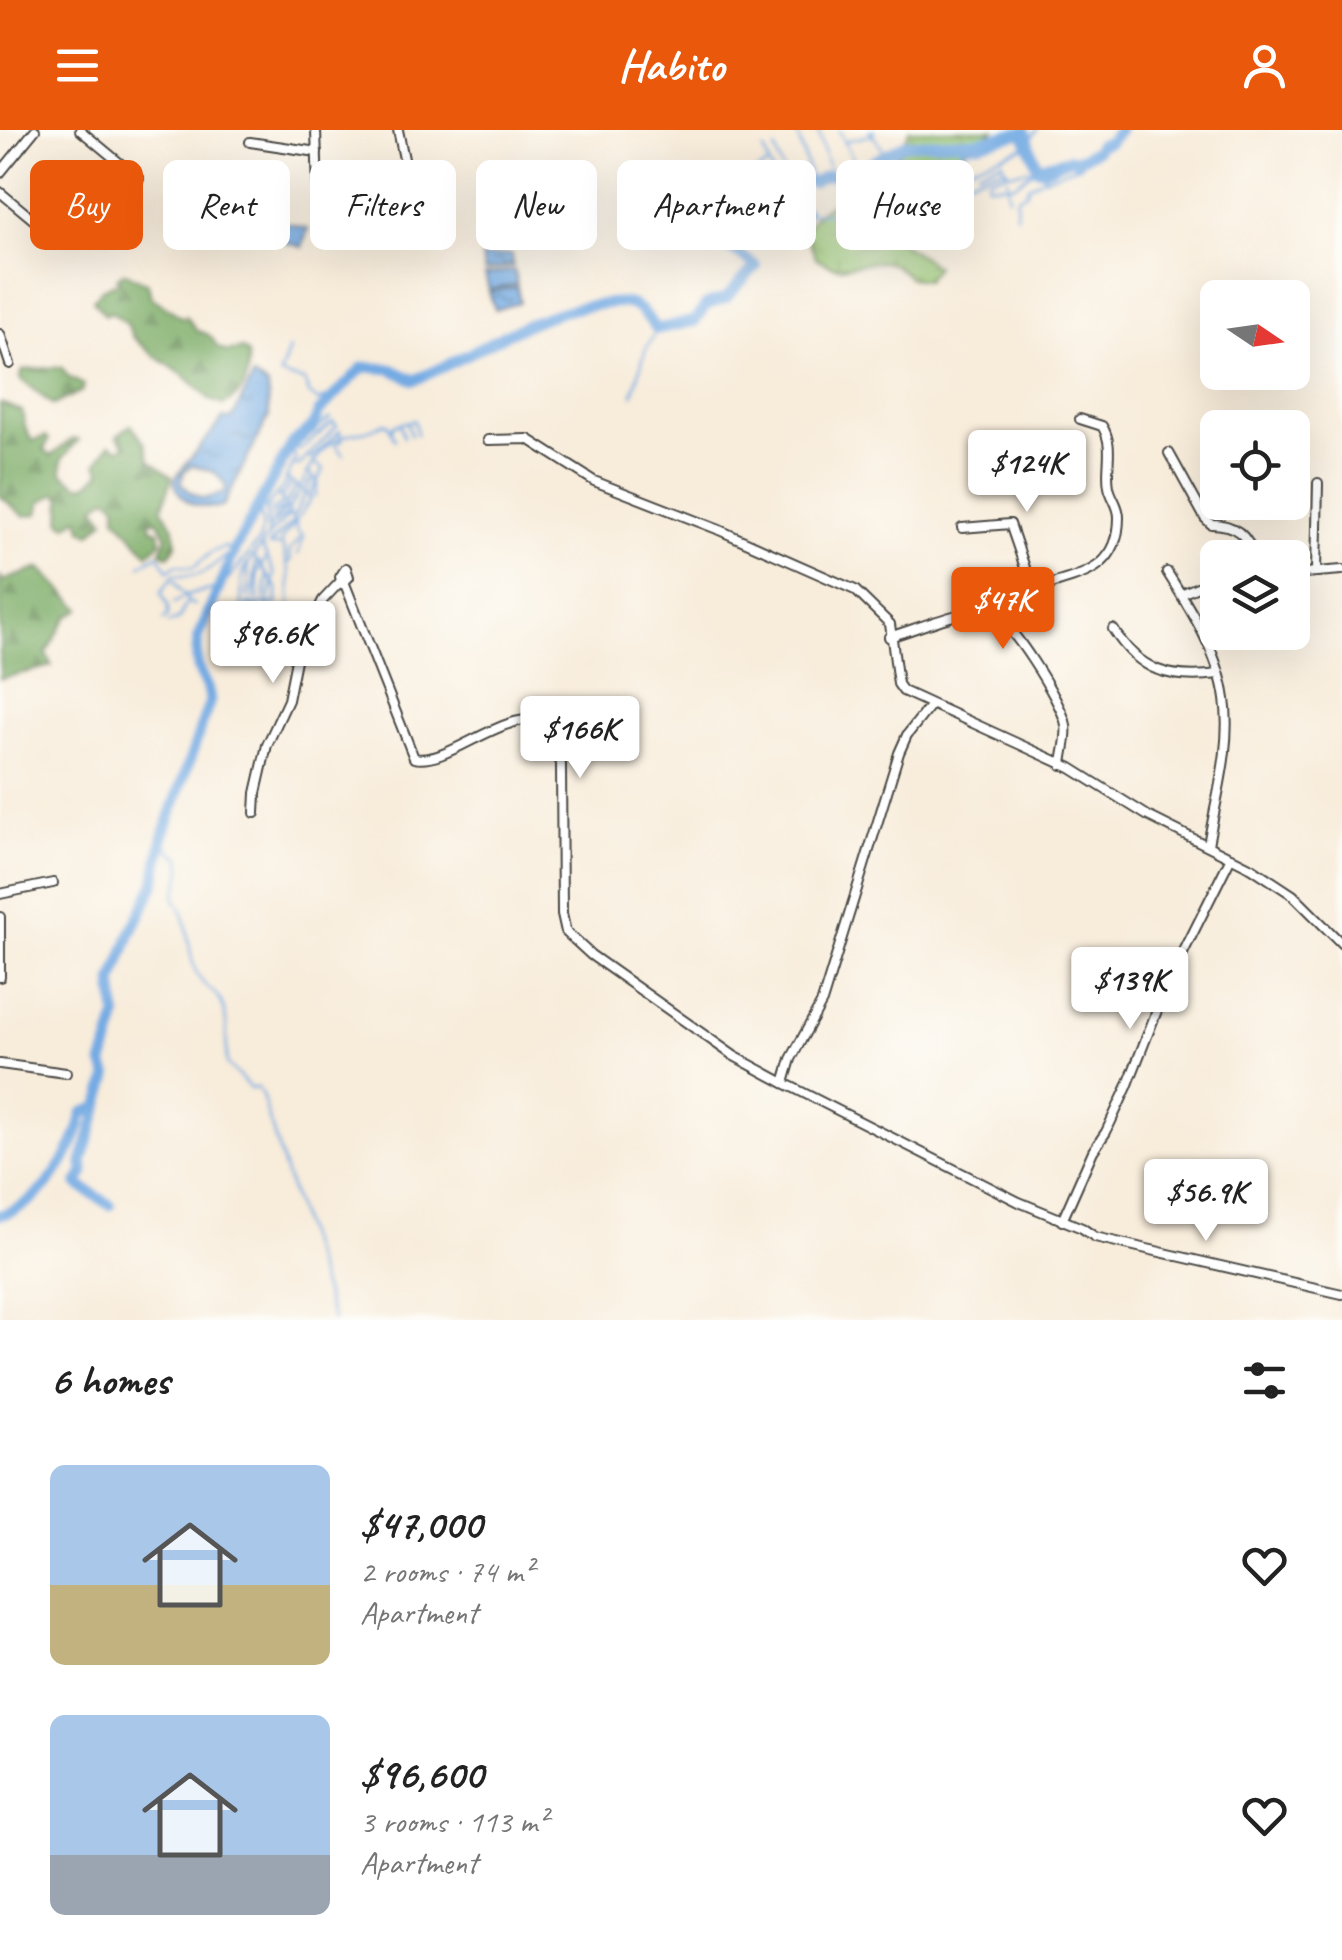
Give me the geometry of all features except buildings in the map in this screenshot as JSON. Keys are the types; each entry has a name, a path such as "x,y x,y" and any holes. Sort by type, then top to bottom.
{"street":[{"path":"0,173 35,130"},
{"path":"80,130 116,160"},
{"path":"316,130 318,160"},
{"path":"398,130 404,160"},
{"path":"250,142 318,152"},
{"path":"0,192 30,217"},
{"path":"0,334 10,364"},
{"path":"1002,618 1018,600 1034,591 1088,572 1104,558 1117,529 1118,506 1108,487 1107,435 1102,426 1080,420"},
{"path":"488,440 528,439 594,481 855,590 890,624 898,684 903,691 1062,765 1148,816 1231,857 1294,895 1342,944"},
{"path":"1169,453 1205,518 1211,524 1226,525 1245,540"},
{"path":"1316,571 1318,484"},
{"path":"962,528 1010,524 1034,591"},
{"path":"1310,572 1342,570"},
{"path":"1168,572 1219,674 1225,700 1225,736 1208,845"},
{"path":"256,813 256,793 267,745 288,700 298,650 323,600 342,583 414,758 434,758 478,736 526,721 542,721 555,728 560,746 562,914 566,932 591,955 734,1056 1019,1202 1110,1241 1342,1294"},
{"path":"1181,594 1200,586"},
{"path":"890,637 974,612 994,612 1056,696 1066,725 1062,765"},
{"path":"1114,629 1130,654 1158,671 1189,676 1219,674"},
{"path":"784,1083 790,1058 822,1002 899,753 907,735 930,706"},
{"path":"1062,1221 1092,1151 1106,1132 1167,985 1231,857"},
{"path":"0,894 53,883"},
{"path":"0,917 0,977"},
{"path":"0,1064 66,1073"}],"green space":[{"path":"909,130 994,130 951,160 894,160"},
{"path":"836,202 836,250 912,250 936,266 926,280 910,278 885,262 840,267 816,258 813,250 816,250 816,214"},
{"path":"124,272 148,284 151,297 183,318 186,316 216,346 227,352 243,349 248,355 248,371 237,396 223,405 210,400 133,337 127,324 111,312 105,315 93,300 103,288 120,282 117,278"},
{"path":"61,367 68,377 84,385 82,391 53,405 20,379 23,370"},
{"path":"0,403 22,411 32,441 46,436 49,440 44,450 51,456 72,439 79,440 62,459 62,473 78,485 87,485 101,473 97,463 110,444 120,449 125,445 117,435 131,425 145,443 150,460 172,477 162,509 173,525 177,543 169,556 161,552 167,536 158,521 151,521 151,528 159,531 161,542 148,554 116,517 116,504 108,497 95,506 105,520 90,534 82,529 79,518 67,526 61,522 62,498 57,493 41,502 38,514 24,516 0,496"},
{"path":"40,568 81,609 67,617 46,653 52,666 0,679 0,575 2,581"}],"water":[{"path":"290,224 308,229 302,247 290,244"},
{"path":"512,254 513,266 485,271 482,257"},
{"path":"514,270 517,284 489,290 485,275"},
{"path":"517,287 520,302 495,310 489,292"},
{"path":"253,377 268,386 269,416 224,504 192,504 178,490 176,477 223,418 232,419","holes":["192,465 216,473 226,486 224,493 204,499 181,483 184,472"]}],"waterway":[{"path":"818,130 831,177"},
{"path":"839,130 854,160"},
{"path":"869,130 888,156"},
{"path":"844,141 872,135 874,130"},
{"path":"962,148 980,148 1021,137 1025,147 1037,130"},
{"path":"110,1205 77,1184 84,1172 82,1162 108,1077 103,1064 117,1017 113,982 155,883 163,837 210,701 198,666 198,638 235,549 293,442 311,429 319,412 363,367 391,369 414,380 525,325 571,309 628,304 640,310 657,329 695,321 706,305 726,298 756,266 731,249 732,240 740,231 792,221 805,212 775,193 775,187 789,177 812,183 825,176 848,175 905,144 979,141 1025,132 1038,169 1077,160 1109,142 1119,130"},
{"path":"798,136 805,160"},
{"path":"966,141 960,152 967,154"},
{"path":"974,166 1025,147 1028,153 1031,151"},
{"path":"775,149 779,160"},
{"path":"764,150 768,160"},
{"path":"1035,163 1070,154 1071,159"},
{"path":"1040,168 1044,178 1081,165 1080,159"},
{"path":"1044,174 1077,160"},
{"path":"978,171 1003,161 1005,168"},
{"path":"816,212 851,214 879,199 917,196 1000,169 1007,169 1007,173 1036,169"},
{"path":"1006,173 989,178 988,185 1015,184 1035,170"},
{"path":"1007,178 1009,198"},
{"path":"1016,215 1017,197 1044,178"},
{"path":"633,395 645,351 657,329"},
{"path":"289,349 280,375 304,381 310,395 318,401 334,395"},
{"path":"297,446 330,418"},
{"path":"391,432 394,425 414,420 417,434"},
{"path":"266,508 282,488 296,459 293,454 297,447 300,450 333,422 337,426"},
{"path":"407,422 411,435"},
{"path":"287,511 320,454 338,439 383,423 388,424 395,440"},
{"path":"400,424 404,437"},
{"path":"308,456 336,427"},
{"path":"294,466 308,456 311,459 340,431 342,441 335,445 344,455"},
{"path":"307,472 317,481 324,469 315,464"},
{"path":"294,517 312,477"},
{"path":"286,478 311,498 295,523 304,536 298,554"},
{"path":"310,495 317,481"},
{"path":"315,497 318,482"},
{"path":"282,498 290,483"},
{"path":"287,503 295,487"},
{"path":"278,494 295,523 281,540 289,571 291,612"},
{"path":"258,504 266,508 269,536 247,564 241,580 243,625 264,634 270,619 267,603"},
{"path":"271,510 282,504"},
{"path":"251,551 260,540 262,507"},
{"path":"271,515 283,509"},
{"path":"272,520 286,509"},
{"path":"269,526 287,514"},
{"path":"269,534 289,516"},
{"path":"271,543 293,522"},
{"path":"141,565 158,554 169,571 176,565 193,568 212,552 229,549 241,531"},
{"path":"289,562 289,551 301,538"},
{"path":"271,543 269,546 282,545"},
{"path":"262,547 275,575 273,580"},
{"path":"163,620 168,616 168,606 161,593 173,576 203,573 235,549"},
{"path":"224,579 228,580 249,554"},
{"path":"255,558 277,588 277,604 262,603"},
{"path":"258,600 257,573 266,558"},
{"path":"253,600 256,562"},
{"path":"248,564 248,597"},
{"path":"265,599 267,576"},
{"path":"174,581 184,595"},
{"path":"269,600 273,583"},
{"path":"195,605 187,602 186,595 219,588"},
{"path":"174,603 185,596"},
{"path":"168,623 179,619 186,604"},
{"path":"246,604 259,605 261,631"},
{"path":"248,627 249,606"},
{"path":"254,606 255,628"},
{"path":"163,837 170,850 181,858 175,899 184,918 195,969 224,1010 227,1064 250,1088 258,1088 263,1098 333,1320"},
{"path":"0,1215 29,1201 54,1176 72,1145 83,1113 99,1107"}]}
